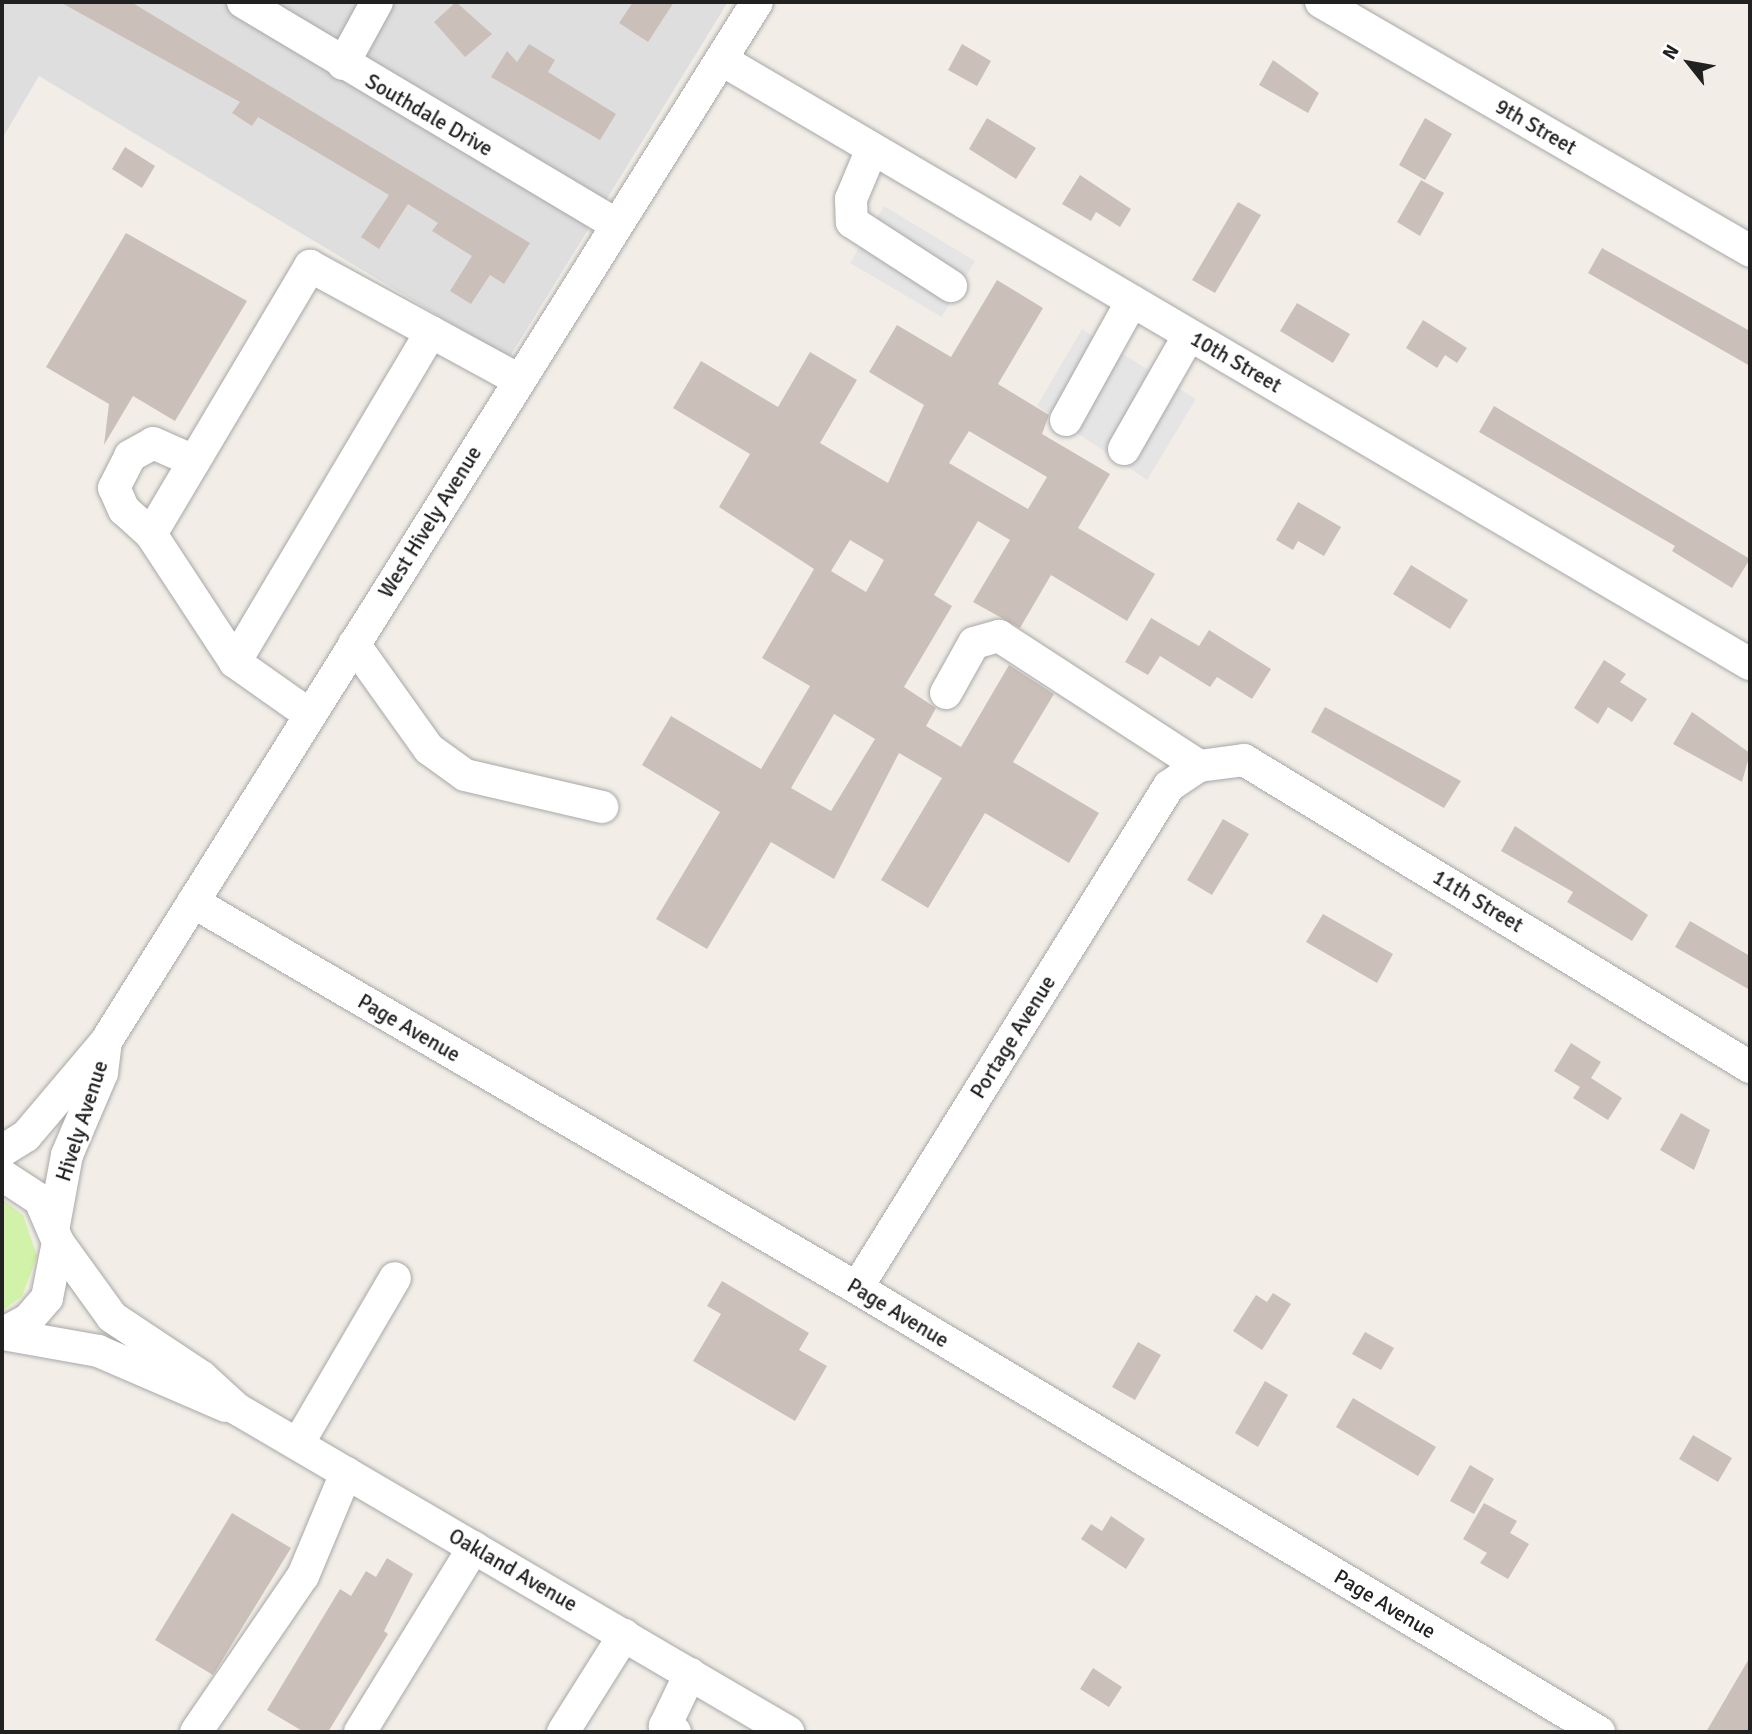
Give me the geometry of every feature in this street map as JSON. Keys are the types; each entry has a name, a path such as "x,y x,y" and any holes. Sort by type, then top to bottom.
{"street":[{"name":"Southdale Drive","path":"243,2 617,225"},
{"path":"344,64 377,2"},
{"name":"West Hively Avenue","path":"105,1042 757,2"},
{"name":"9th Street","path":"1321,2 1750,251"},
{"name":"10th Street","path":"722,60 1750,664"},
{"path":"872,149 851,200 852,222 951,286"},
{"path":"151,534 310,266 519,380"},
{"path":"1066,420 1132,301"},
{"path":"235,662 431,332"},
{"path":"1124,449 1189,335"},
{"path":"194,461 153,443 130,456 114,488 124,510 151,534 235,662 310,715"},
{"path":"946,693 974,643 999,636 1199,766"},
{"path":"354,644 429,749 465,775 602,807"},
{"name":"11th Street","path":"1199,766 1244,760 1750,1067"},
{"name":"Portage Avenue","path":"857,1288 1168,786 1199,766"},
{"name":"Page Avenue","path":"193,902 857,1288 1599,1732"},
{"name":"Hively Avenue","path":"2,1151 26,1136 105,1042"},
{"name":"Hively Avenue","path":"2,1334 28,1320 47,1298 67,1155 102,1073 105,1042"},
{"name":"Hively Avenue","path":"2,1175 40,1200 56,1234"},
{"name":"Oakland Avenue","path":"56,1234 112,1317 202,1377 237,1409 788,1732"},
{"path":"298,1444 395,1278"},
{"name":"Oakland Avenue","path":"2,1334 98,1351 193,1397 237,1409"},
{"path":"196,1732 303,1576 346,1472"},
{"path":"360,1732 474,1547"},
{"path":"563,1732 624,1635"},
{"path":"676,1732 665,1726 690,1674"}],"shaded area":[{"path":"2,2 728,2 509,358 39,76 2,139"},
{"path":"884,206 975,261 942,317 850,263"},
{"path":"1082,329 1196,399 1147,480 1037,406"}],"green space":[{"path":"2,1199 23,1215 37,1256 22,1296 2,1311"}],"building":[{"path":"60,2 131,2 530,243 504,284 490,275 471,304 450,291 472,256 432,231 438,223 408,204 379,249 361,237 389,195 258,117 252,126 232,113 240,102"},
{"path":"456,2 492,34 465,57 434,22"},
{"path":"633,2 674,2 648,42 619,23"},
{"path":"529,44 555,60 548,72 616,114 600,140 491,77 507,51 517,62"},
{"path":"962,44 991,61 977,86 948,70"},
{"path":"1273,60 1319,93 1308,113 1259,85"},
{"path":"987,118 1036,148 1016,179 969,149"},
{"path":"1425,118 1452,134 1425,180 1399,165"},
{"path":"125,147 155,166 142,188 112,169"},
{"path":"1080,175 1131,209 1120,227 1096,212 1091,221 1062,204"},
{"path":"1421,180 1444,193 1420,236 1397,222"},
{"path":"1238,202 1261,215 1215,293 1192,280"},
{"path":"126,233 247,301 175,421 133,396 104,445 109,404 46,367"},
{"path":"1602,248 1750,331 1750,366 1588,273"},
{"path":"997,280 1043,308 998,384 1049,415 1042,434 1110,474 1078,528 1155,574 1127,621 1051,575 1020,628 973,602 1010,540 978,521 934,595 952,606 904,687 936,708 926,726 961,747 1009,665 1054,694 1013,762 1099,813 1069,863 985,813 928,908 881,880 942,778 899,753 834,879 771,842 707,949 656,919 720,812 642,765 671,716 761,769 810,686 762,658 814,569 719,507 750,454 673,408 701,361 778,407 810,352 857,380 820,443 888,483 924,405 869,372 897,325 951,357","holes":["969,431 1047,477 1028,509 949,463","850,540 884,560 866,592 831,571","834,714 875,739 831,811 791,788"]},
{"path":"1297,303 1350,334 1333,363 1280,331"},
{"path":"1423,320 1467,348 1457,363 1445,355 1437,368 1406,348"},
{"path":"1494,406 1750,559 1732,588 1672,551 1675,546 1479,432"},
{"path":"1298,502 1341,527 1324,556 1298,541 1293,550 1276,540"},
{"path":"1411,565 1468,600 1450,629 1393,594"},
{"path":"1151,618 1199,646 1209,630 1271,669 1252,699 1217,677 1210,687 1160,656 1148,675 1125,662"},
{"path":"1604,660 1626,674 1620,682 1647,699 1632,722 1608,707 1598,724 1574,708"},
{"path":"1325,707 1461,781 1444,808 1311,732"},
{"path":"1692,712 1750,753 1742,782 1673,744"},
{"path":"1223,819 1249,834 1212,895 1187,880"},
{"path":"1515,826 1648,915 1632,941 1567,902 1573,892 1501,851"},
{"path":"1323,914 1393,954 1377,983 1306,942"},
{"path":"1690,921 1750,956 1750,990 1675,947"},
{"path":"1571,1043 1601,1062 1591,1078 1622,1098 1608,1120 1573,1098 1580,1087 1554,1071"},
{"path":"1681,1113 1710,1130 1694,1170 1660,1150"},
{"path":"722,1281 809,1333 799,1350 827,1366 795,1421 693,1361 721,1314 707,1306"},
{"path":"1273,1293 1291,1304 1262,1350 1233,1331 1256,1295 1267,1302"},
{"path":"1365,1332 1394,1348 1381,1370 1352,1354"},
{"path":"1138,1342 1161,1355 1135,1400 1112,1387"},
{"path":"1265,1381 1288,1395 1258,1447 1235,1433"},
{"path":"1353,1398 1436,1447 1418,1476 1336,1427"},
{"path":"1693,1435 1732,1458 1718,1482 1679,1459"},
{"path":"1470,1465 1494,1479 1474,1514 1450,1501"},
{"path":"1484,1503 1517,1521 1510,1533 1529,1544 1508,1579 1480,1563 1487,1553 1463,1539"},
{"path":"232,1513 291,1548 213,1675 155,1640"},
{"path":"1111,1516 1145,1539 1126,1569 1081,1539 1091,1524 1102,1531"},
{"path":"387,1558 413,1574 384,1631 388,1634 328,1732 304,1732 267,1710 340,1589 351,1596 366,1571 376,1577"},
{"path":"1750,1657 1750,1732 1706,1732"},
{"path":"1093,1668 1122,1687 1109,1707 1080,1689"}]}
